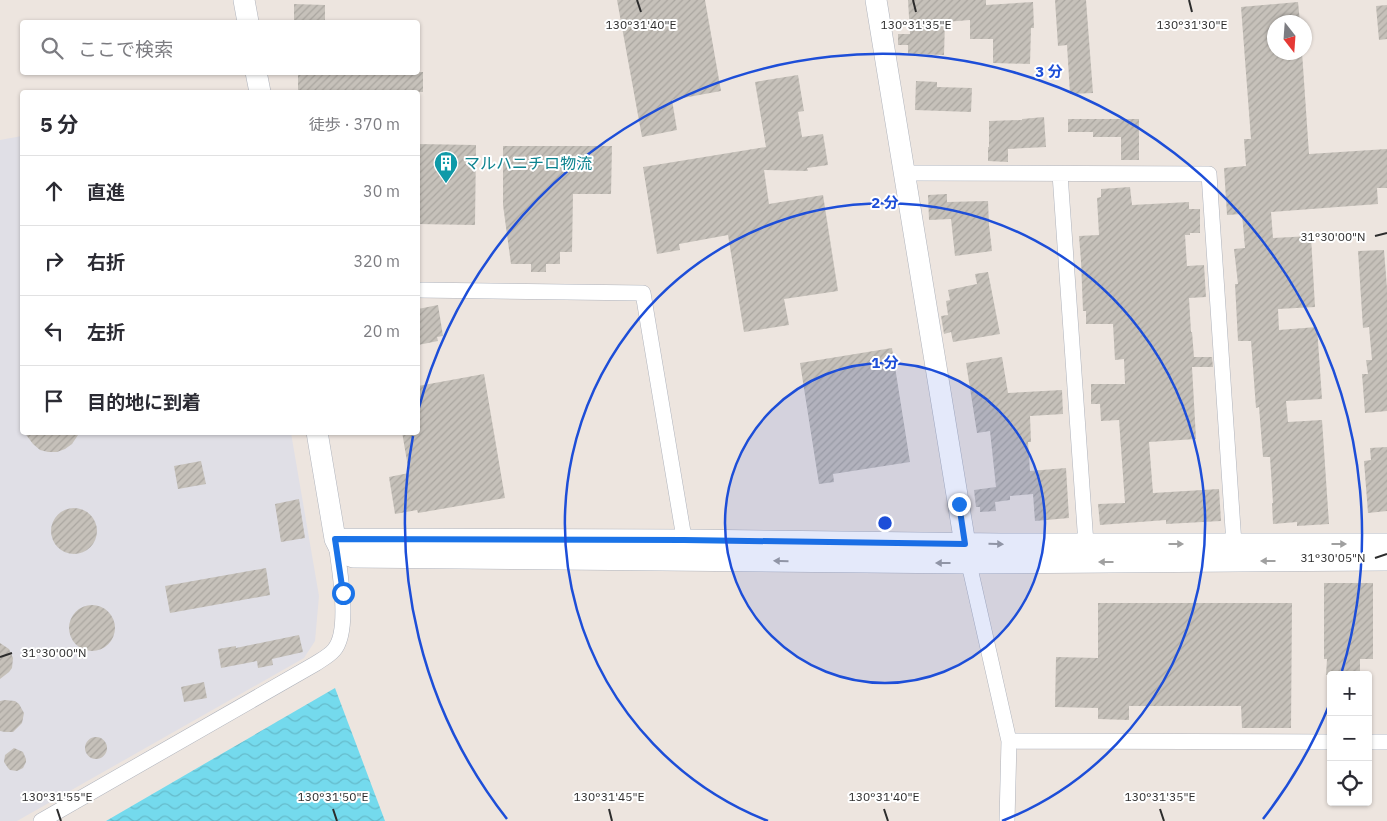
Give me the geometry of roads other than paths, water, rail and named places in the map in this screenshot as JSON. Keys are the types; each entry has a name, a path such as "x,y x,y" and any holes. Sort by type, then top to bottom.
{"street":[{"path":"244,0 248,20"},
{"path":"876,0 967,553 1009,741 1007,821"},
{"path":"257,75 260,90"},
{"path":"904,172 1208,174 1234,544"},
{"path":"1060,174 1086,544"},
{"path":"420,290 643,293 686,550"},
{"path":"41,821 315,664 335,650 342,635 343,593 318,435"},
{"path":"335,539 686,550 1387,560"},
{"path":"967,553 1086,544 1387,544"},
{"path":"1009,741 1327,742"},
{"path":"1372,742 1387,742"}],"water":[{"path":"335,688 385,821 106,821"}],"place":[{"name":"マルハニチロ物流","path":"446,184"}]}
